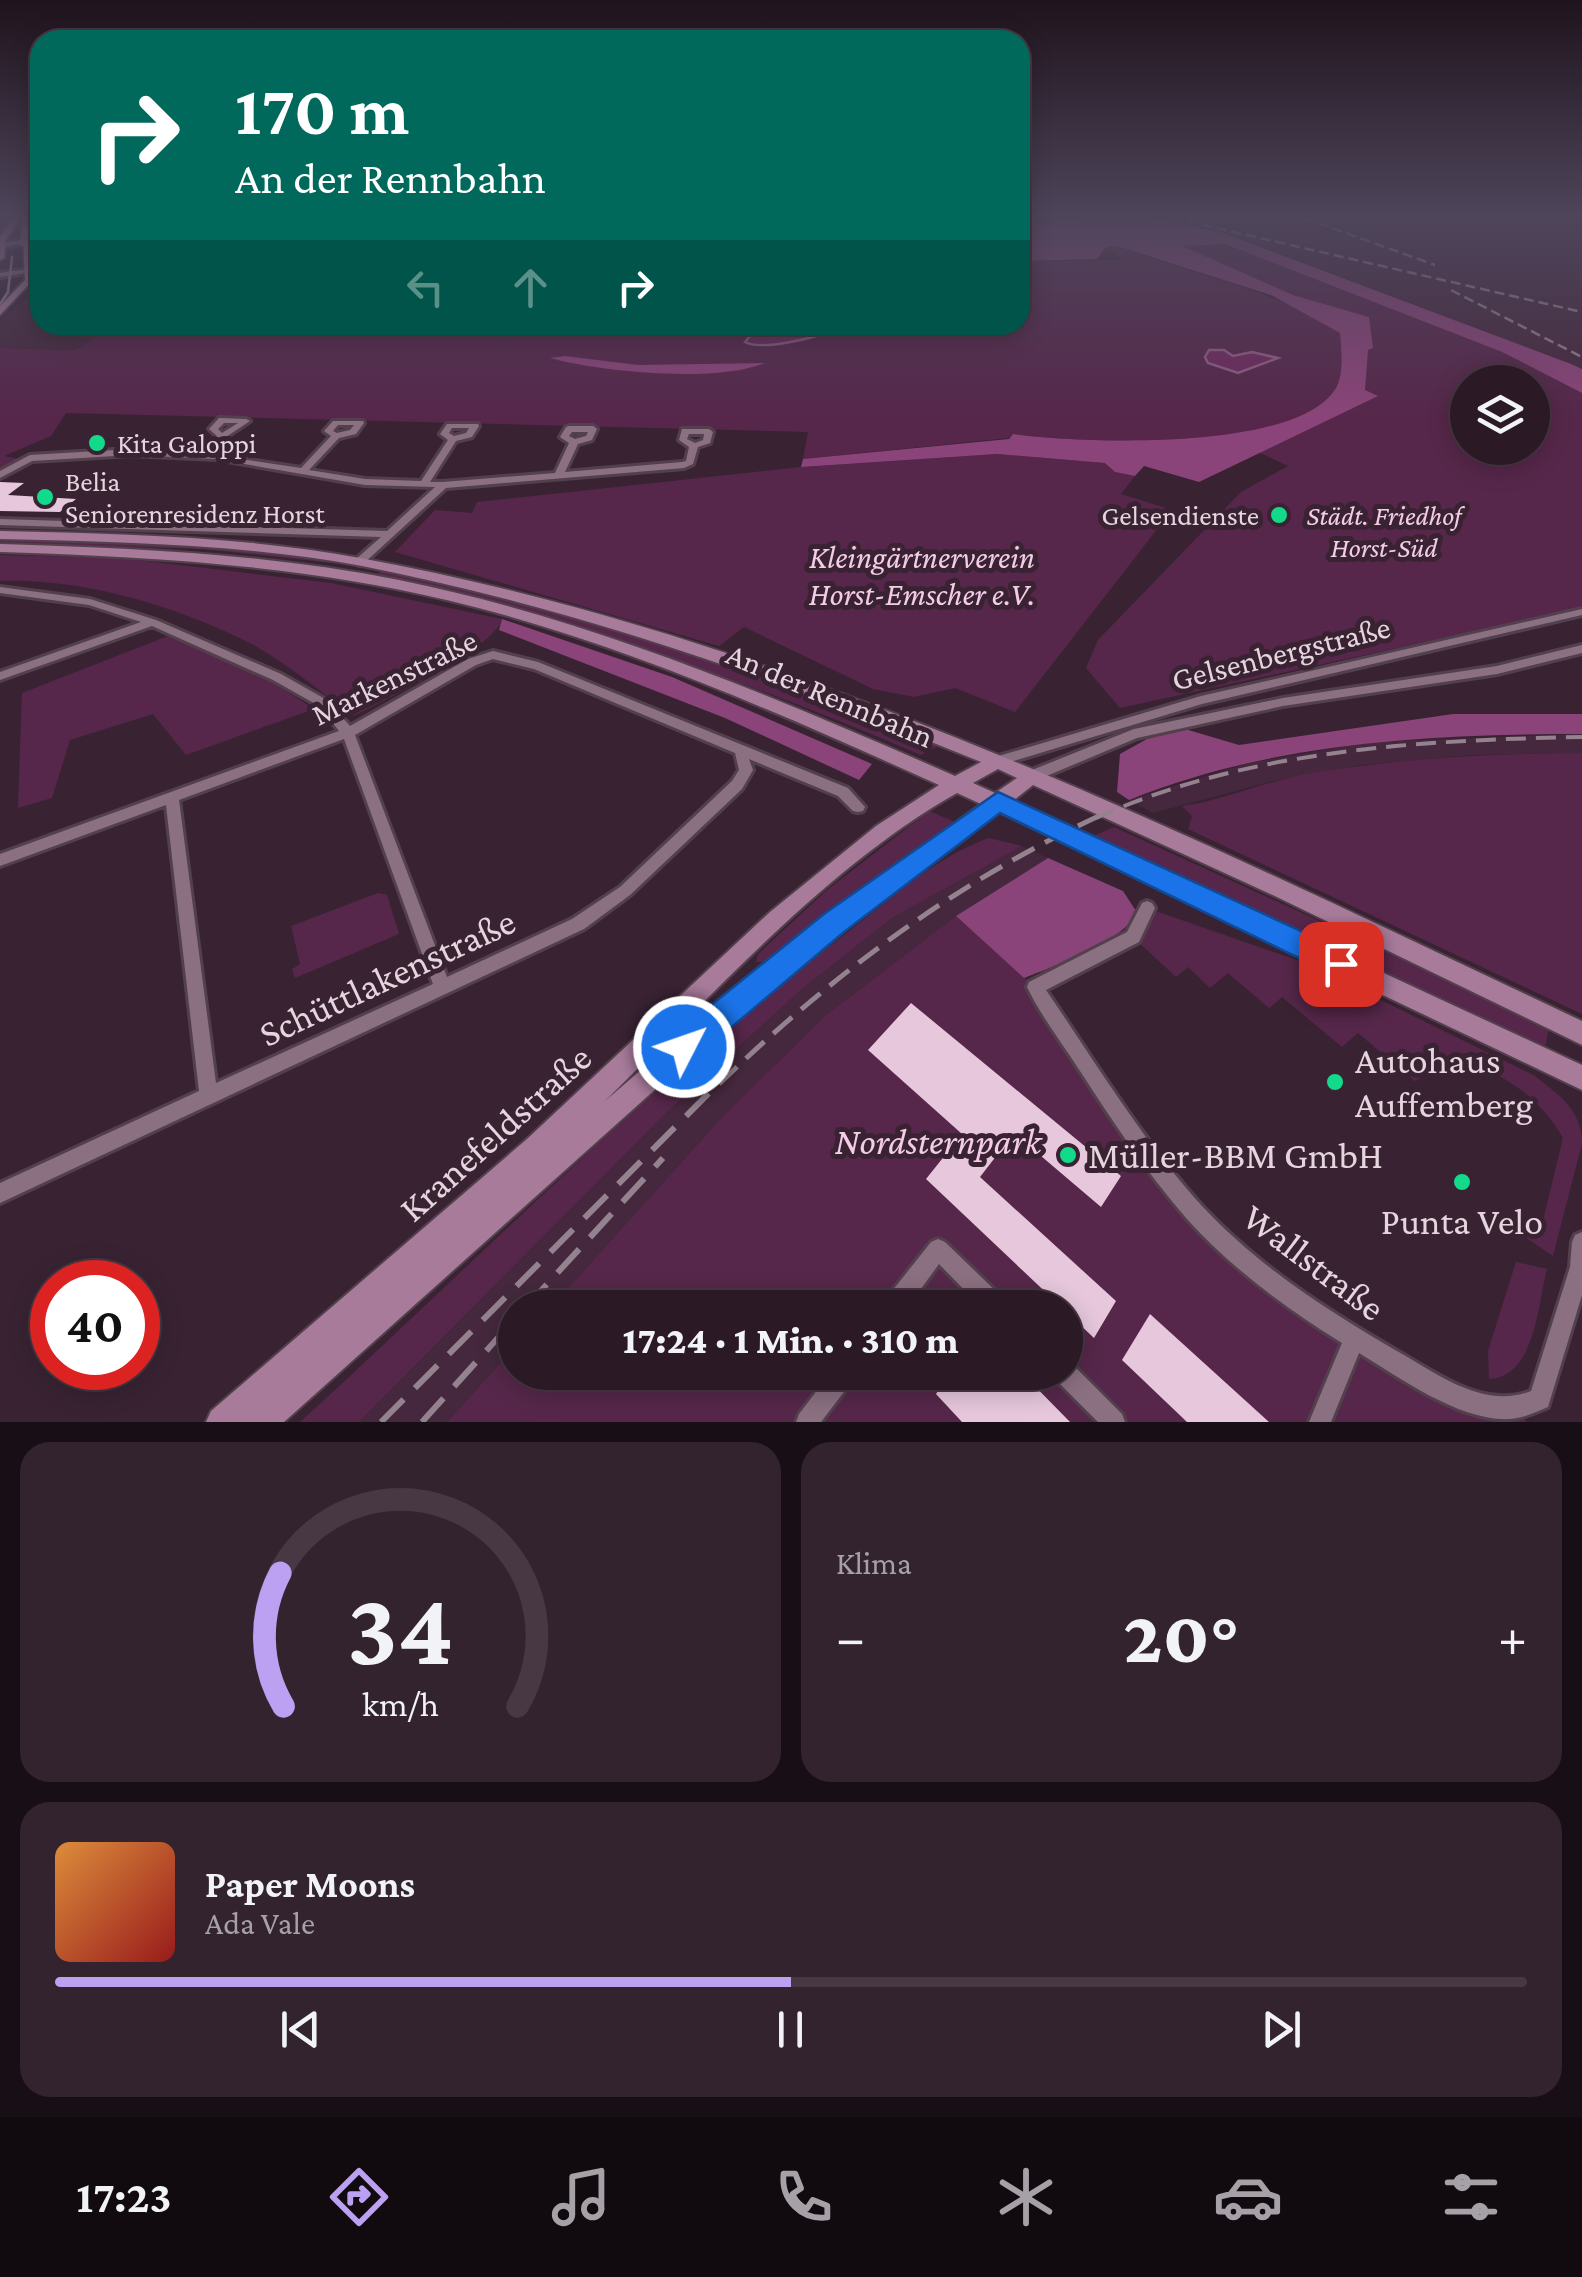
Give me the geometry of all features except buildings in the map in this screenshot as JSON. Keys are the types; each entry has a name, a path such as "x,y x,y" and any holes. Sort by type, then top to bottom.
{"main road":[{"path":"0,312 27,284"},
{"name":"An der Rennbahn","path":"0,535 217,545 359,562 506,592 662,637 833,695 1032,776 1582,1033"},
{"name":"An der Rennbahn","path":"0,548 207,558 345,575 453,597 588,636 757,698 998,801 1582,1078"},
{"path":"345,575 359,562"},
{"name":"Kranefeldstraße","path":"222,1422 548,1138 841,866 954,782 997,761"},
{"name":"Kranefeldstraße","path":"260,1422 765,977 1032,776"}],"street":[{"path":"195,454 219,434"},
{"path":"302,472 336,436"},
{"path":"424,484 453,439"},
{"path":"558,477 574,442"},
{"path":"0,474 22,460 38,457 195,454 365,482 443,484 684,465 690,462 694,446"},
{"path":"359,562 443,484"},
{"path":"0,522 390,534"},
{"path":"0,590 62,596 152,622 277,677 323,703 348,733 442,987"},
{"name":"Gelsenbergstraße","path":"997,761 1200,700 1582,612"},
{"path":"0,676 152,622"},
{"name":"Gelsenbergstraße","path":"1032,776 1134,734 1283,702 1497,670 1582,649"},
{"name":"Markenstraße","path":"0,860 348,733 472,662 493,656 528,662 740,753 843,792 858,807"},
{"name":"Schüttlakenstraße","path":"0,1193 578,924 626,892 737,785 746,770 740,753"},
{"path":"172,800 209,1096"},
{"name":"Wallstraße","path":"1148,908 1133,937 1035,987 1130,1127 1198,1214 1252,1267 1354,1339 1471,1406 1497,1415 1519,1412 1540,1399 1581,1266 1582,1242"},
{"path":"907,1290 938,1249 980,1290"},
{"path":"1320,1422 1354,1339"},
{"path":"808,1422 831,1390"},
{"path":"1082,1390 1114,1422"}],"shaded area":[{"path":"1238,284 1269,284 1369,317 1373,348 1368,350 1365,390 1378,396 1199,482 1144,466 1135,476 1115,472 1105,463 997,454 801,467 803,459 1009,439 1013,434 1086,440 1186,438 1281,423 1316,408 1337,386 1340,333 1271,295"},
{"path":"1329,284 1359,284 1571,364 1582,369 1582,393 1550,377 1550,365 1527,365"},
{"path":"1362,284 1582,284 1582,369"},
{"path":"30,295 30,335 98,335 75,350 0,348 0,320"},
{"path":"751,335 816,335 776,344 745,342"},
{"path":"1209,350 1224,350 1233,356 1252,352 1278,358 1238,373 1208,363 1205,357"},
{"path":"565,356 638,365 765,363 718,373 689,374 598,368 550,358"},
{"path":"502,619 672,677 872,764 859,780 725,718 499,630"},
{"path":"1453,714 1582,714 1582,734 1466,736 1352,745 1239,765 1129,800 1117,792 1120,754 1147,739 1185,729 1239,745"},
{"path":"1582,734 1582,753 1471,755 1361,765 1273,781 1153,813 1129,800 1249,763 1371,742"},
{"path":"1022,846 1048,858 956,916 826,1015 724,1115 566,1290 498,1290 498,1366 447,1422 359,1422 666,1113 802,989 892,918"},
{"path":"1048,858 1123,891 1136,911 1120,932 1105,942 1024,978 956,916"}],"green space":[{"path":"1030,284 1233,284 1287,304 1340,333 1341,367 1337,386 1316,408 1281,423 1187,438 1086,440 1013,434 1009,438 803,459 808,432 66,413 51,436 4,456 19,459 0,472 0,348 75,350 98,335 1030,335"},
{"name":"Städt. Friedhof Horst-Süd","path":"1268,284 1329,284 1527,365 1450,365 1450,465 1550,465 1550,377 1582,393 1582,608 1120,708 1086,668 1098,640 1241,492 1288,466 1256,451 1377,396 1365,391 1369,317"},
{"name":"Kleingärtnerverein Horst-Emscher e.V.","path":"997,454 1106,463 1115,472 1135,476 1121,494 1172,510 1015,712 955,688 914,697 873,689 744,627 719,646 395,552 435,510 472,513 477,502 801,467"},
{"path":"0,539 214,549 342,564 203,549 0,544"},
{"path":"0,555 120,558 331,583 502,619 480,645 460,659 354,716 288,667 218,628 157,605 94,589 0,581"},
{"path":"382,570 524,605 664,646 940,745 921,755 653,652 516,611 376,576"},
{"path":"168,636 265,677 314,709 186,755 153,714 70,740 52,798 18,808 22,693"},
{"path":"1582,753 1582,1014 1188,829 1192,816 1182,806 1292,777 1375,764"},
{"path":"929,811 955,822 770,962 756,962 758,954 827,890"},
{"path":"1114,827 1549,1026 1545,1050 1091,837"},
{"path":"989,838 1022,846 892,918 802,989 666,1113 359,1422 300,1422 703,1050 914,880 950,856"},
{"path":"378,893 387,895 399,934 295,978 292,969 300,964 291,926"},
{"path":"1147,908 1308,964 1535,1076 1552,1090 1573,1112 1582,1143 1553,1256 1512,1228 1514,1225 1540,1233 1563,1138 1531,1098 1491,1071 1459,1057 1415,1081 1358,1033 1342,1047 1282,997 1269,1008 1228,973 1210,988 1188,967 1176,977 1133,937"},
{"name":"Nordsternpark","path":"956,916 1035,987 1223,1242 1471,1406 1519,1412 1527,1422 447,1422 498,1366 498,1390 1083,1390 1083,1290 566,1290 724,1115 826,1015"},
{"path":"1516,1262 1547,1269 1537,1318 1525,1353 1516,1366 1489,1379 1488,1351"}],"tram line":[{"path":"0,304 9,284"}],"railway":[{"path":"1462,284 1582,312"},
{"path":"1451,290 1582,357"},
{"path":"1096,818 1153,795 1273,763 1396,746 1582,737"},
{"path":"719,1084 807,1005 899,933 997,869 1101,815"},
{"path":"381,1422 721,1081"},
{"path":"542,1290 663,1158"},
{"path":"422,1422 498,1338"}],"place":[{"name":"Kita Galoppi","path":"97,443"},
{"name":"Belia Seniorenresidenz Horst","path":"45,497"},
{"name":"Gelsendienste","path":"1279,515"},
{"name":"Autohaus Auffemberg","path":"1335,1082"},
{"name":"Müller-BBM GmbH","path":"1068,1155"},
{"name":"Punta Velo","path":"1462,1182"}],"route":[{"path":"684,1047 765,977 998,801 1341,964"}]}
